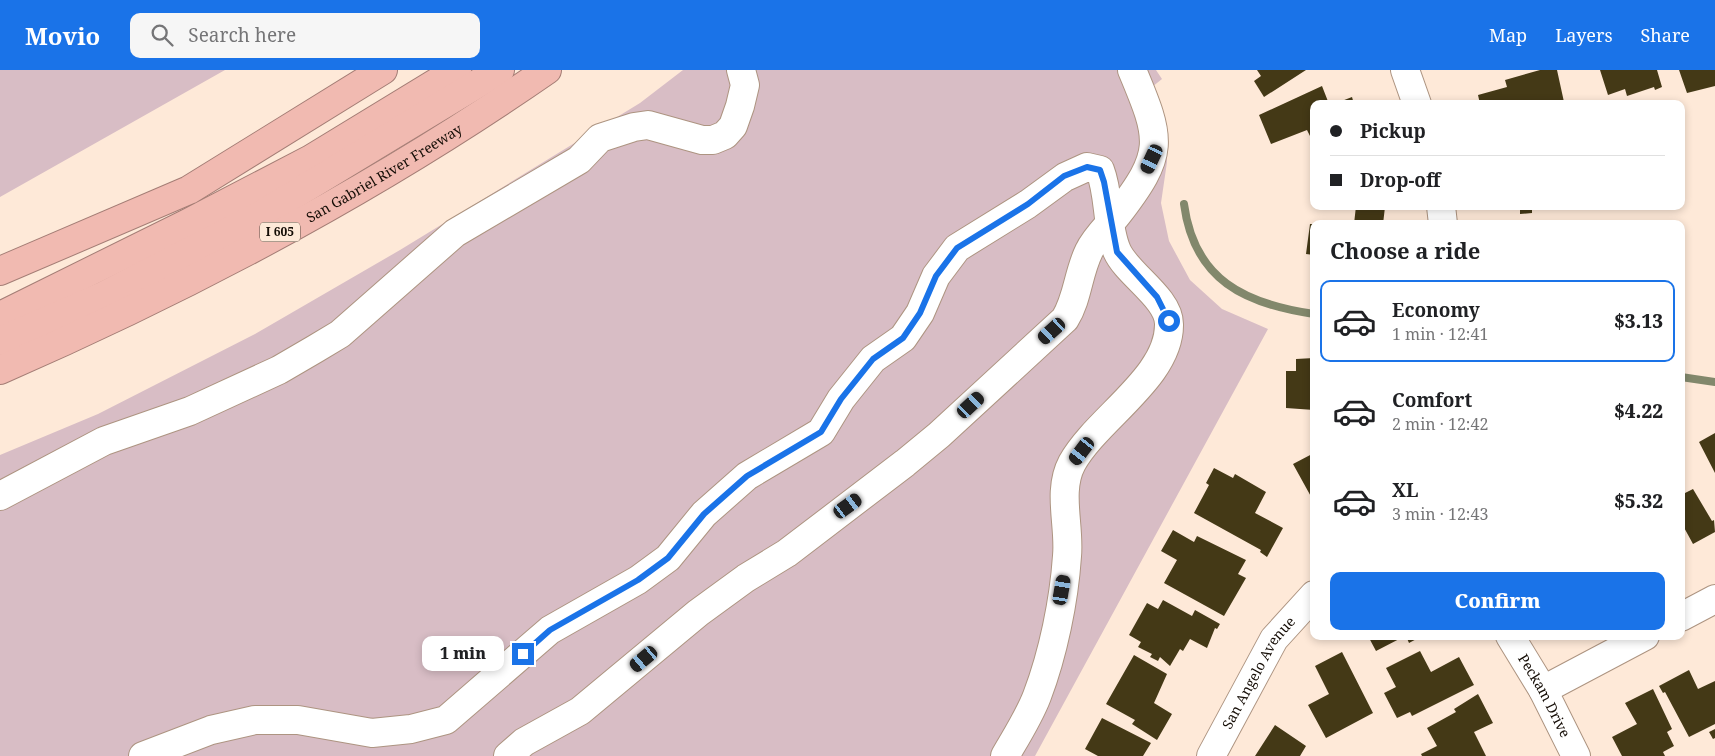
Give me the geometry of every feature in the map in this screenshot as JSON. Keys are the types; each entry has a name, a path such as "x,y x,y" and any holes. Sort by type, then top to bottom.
{"highway":[{"path":"0,272 189,190 383,70"},
{"path":"0,316 179,228 311,159 457,70"},
{"path":"0,341 104,295 259,216 500,70"},
{"name":"San Gabriel River Freeway","path":"0,370 120,315 262,242 340,199 442,138 547,70"}],"street":[{"path":"0,496 104,441 190,411 279,370 315,349 340,334 455,233 579,160 600,138 634,126 648,125 702,140 714,140 725,135 733,126 740,106 744,85 741,70"},
{"path":"508,756 524,742 580,711 698,613 746,578 787,553 940,435 1065,318 1074,304 1079,279 1089,249 1141,184 1152,159 1155,136 1149,110 1132,70"},
{"path":"1410,72 1416,100"},
{"path":"143,756 211,730 255,720 298,720 372,733 412,730 446,720 550,630 638,580 668,558 704,514 747,476 821,432 841,399 873,359 903,338 920,313 936,276 957,248 1028,204 1064,176 1087,167 1100,170 1117,252 1157,297 1169,321 1169,334 1162,356 1147,377 1101,425 1072,464 1064,485 1068,556 1049,660 1036,698 1005,756"},
{"name":"San Angelo Avenue","path":"1211,756 1274,639 1310,599"},
{"path":"1685,615 1715,599"},
{"name":"Peckam Drive","path":"1512,640 1543,690 1576,756"},
{"path":"1543,690 1637,640"}],"shaded area":[{"path":"0,70 225,70 0,197"},
{"path":"683,70 1156,70 1162,79 1152,87 1167,126 1167,162 1161,203 1169,241 1190,280 1222,309 1268,329 1035,756 0,756 0,455 98,414 255,334 400,250 640,103"}],"building":[{"path":"1257,70 1306,70 1264,97 1254,81 1261,76"},
{"path":"1540,70 1557,70 1564,100 1479,100 1478,95 1507,87 1505,80"},
{"path":"1600,70 1657,70 1662,87 1655,90 1654,87 1627,96 1625,89 1608,95"},
{"path":"1679,70 1715,70 1715,86 1687,93"},
{"path":"1322,86 1327,100 1310,100 1310,136 1307,130 1271,144 1259,115"},
{"path":"1356,210 1385,210 1383,220 1354,220"},
{"path":"1520,210 1532,210 1532,213 1520,214"},
{"path":"1310,224 1310,254 1306,254"},
{"path":"1310,358 1310,410 1286,408 1286,371 1296,371 1296,359"},
{"path":"1715,433 1715,473 1699,442"},
{"path":"1310,455 1310,495 1293,464"},
{"path":"1214,468 1233,478 1235,474 1266,492 1255,513 1283,528 1267,557 1260,552 1261,550 1194,513 1209,485 1206,483"},
{"path":"1693,489 1712,521 1714,520 1715,532 1693,544 1685,529 1685,493"},
{"path":"1173,530 1194,542 1197,536 1246,560 1238,574 1246,578 1224,616 1164,583 1177,560 1161,551"},
{"path":"1163,600 1192,616 1195,610 1220,624 1217,629 1215,628 1207,648 1190,639 1183,651 1180,649 1170,666 1160,657 1158,661 1150,657 1152,654 1138,647 1141,642 1129,635 1147,603 1158,609"},
{"path":"1370,640 1397,640 1376,651"},
{"path":"1420,651 1431,672 1459,657 1474,685 1412,716 1410,712 1397,718 1384,693 1396,687 1386,668"},
{"path":"1342,652 1373,713 1326,738 1308,705 1329,694 1315,666"},
{"path":"1134,655 1167,674 1154,703 1172,714 1157,740 1132,724 1135,720 1106,704"},
{"path":"1689,670 1698,689 1715,681 1715,724 1689,737 1665,692 1663,693 1659,686"},
{"path":"1653,689 1672,729 1667,732 1674,746 1663,752 1665,756 1622,756 1612,737 1637,724 1625,703"},
{"path":"1478,694 1493,723 1474,732 1486,756 1422,756 1421,754 1437,746 1427,728 1456,712 1454,709"},
{"path":"1102,718 1151,743 1143,756 1098,756 1085,749"},
{"path":"1275,725 1306,746 1300,756 1255,756"},
{"path":"1715,729 1715,738 1713,739 1709,732"}],"waterway":[{"path":"1184,204 1190,230 1199,252 1211,270 1227,284 1245,295 1266,303 1289,310 1310,313"},
{"path":"1685,378 1715,382"}],"route":[{"path":"523,654 550,630 638,580 668,558 704,514 747,476 821,432 841,399 873,359 903,338 920,313 936,276 957,248 1028,204 1064,176 1087,167 1100,170 1117,252 1134,274 1157,297 1169,321"}]}
